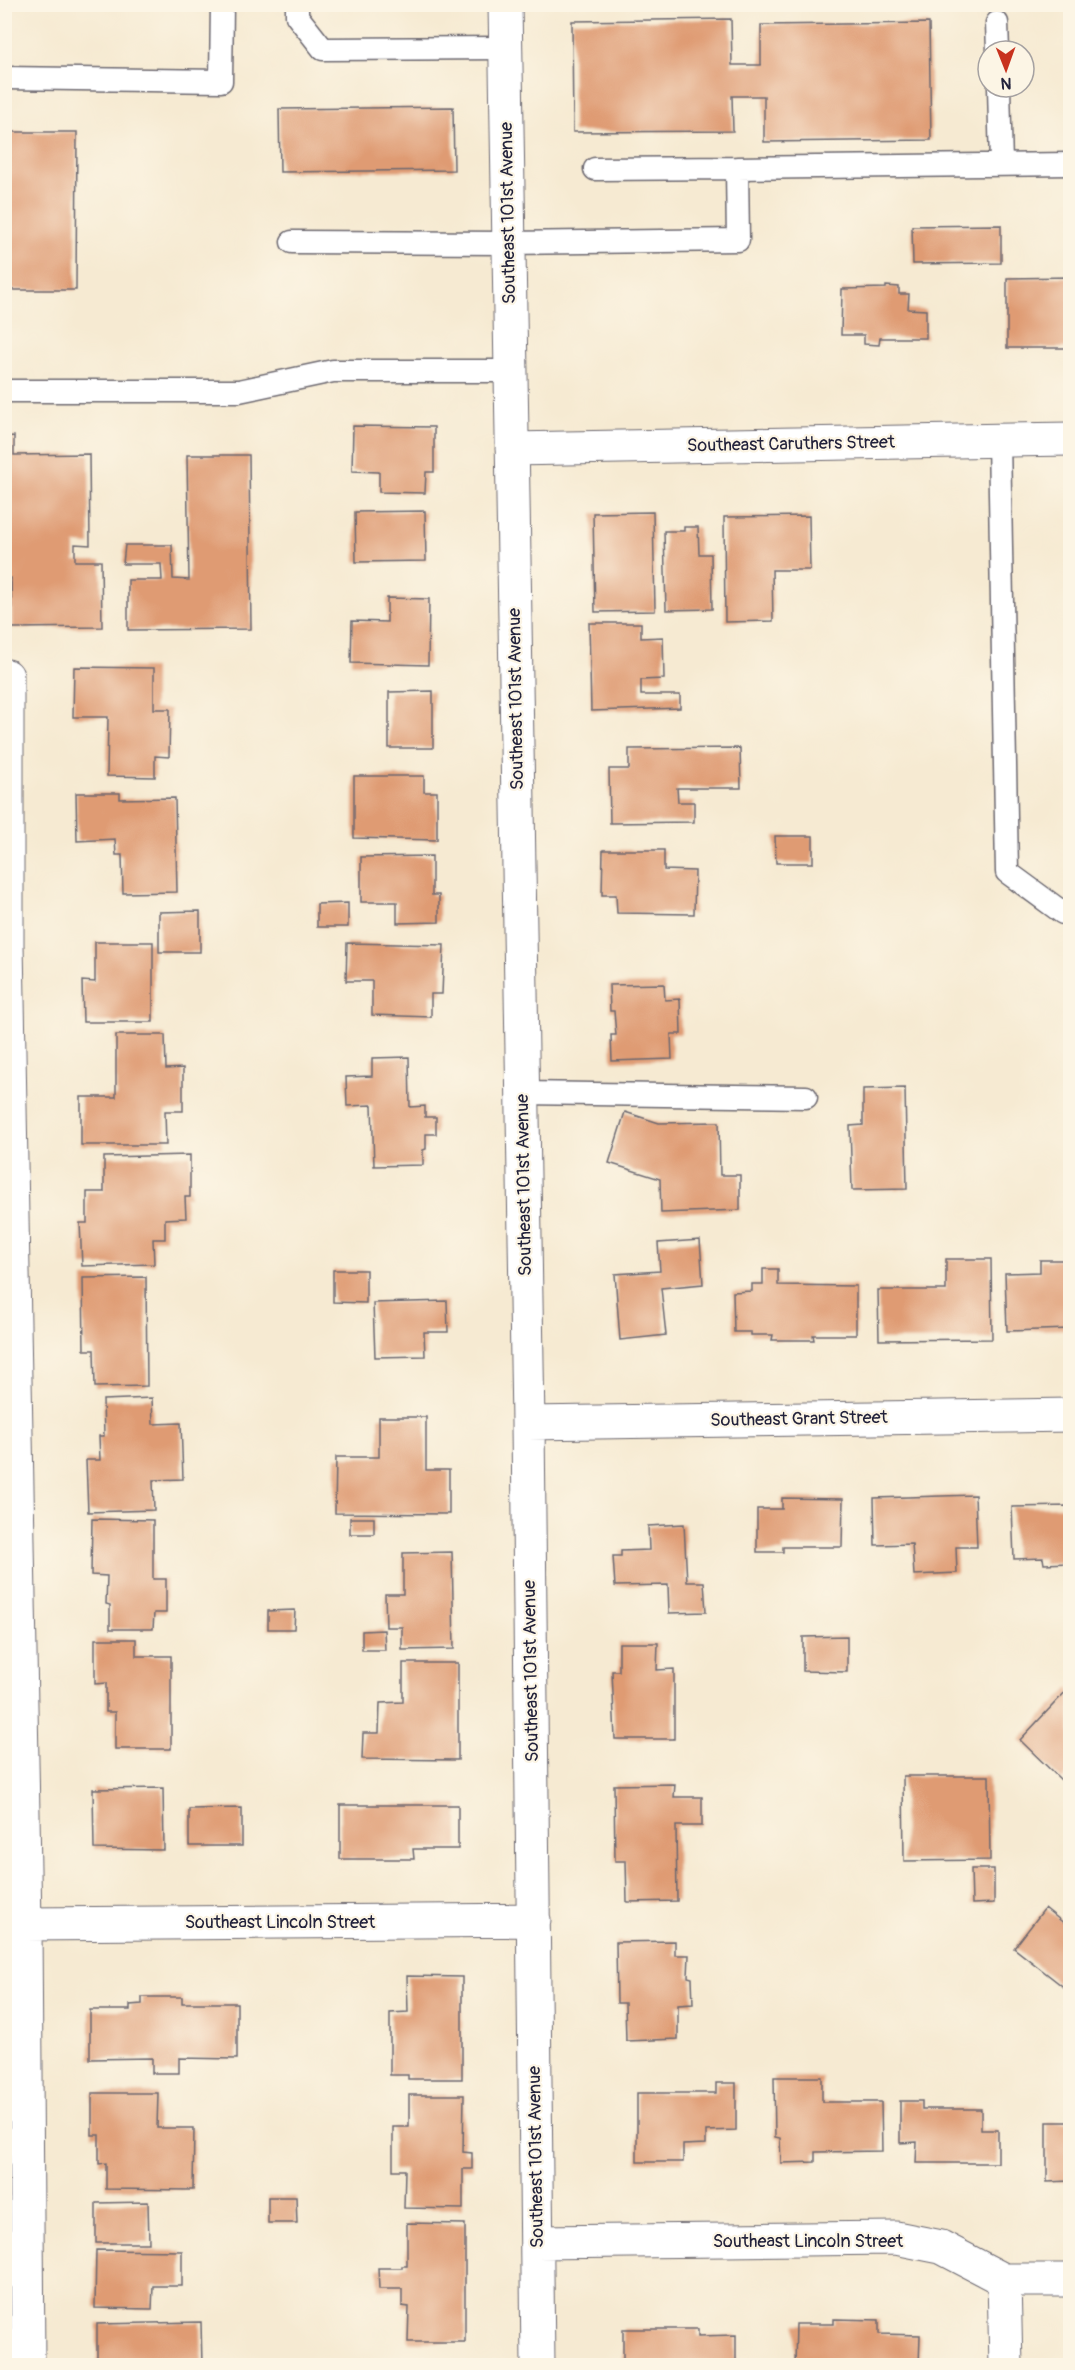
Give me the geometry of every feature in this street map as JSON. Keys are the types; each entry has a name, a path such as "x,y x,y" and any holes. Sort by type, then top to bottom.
{"street":[{"name":"Southeast 101st Avenue","path":"505,4 528,1423 538,2366"},
{"name":"Southeast Caruthers Street","path":"512,449 1071,439"},
{"path":"7,676 6,944 25,1924 28,2366"},
{"name":"Southeast Grant Street","path":"528,1423 1071,1415"},
{"name":"Southeast Lincoln Street","path":"25,1924 534,1920"},
{"name":"Southeast Lincoln Street","path":"537,2242 896,2238 941,2247 1004,2280 1071,2280"},
{"path":"1004,2280 1006,2366"}],"lane":[{"path":"4,78 221,81 222,4"},
{"path":"297,4 297,16 323,48 505,48"},
{"path":"997,23 998,39"},
{"path":"999,99 1001,165"},
{"path":"595,169 1071,164"},
{"path":"292,242 508,243 738,240 737,168"},
{"path":"4,391 239,391 333,371 511,371"},
{"path":"999,440 1008,872 1064,913 1071,913"},
{"path":"522,1093 806,1097"}],"building":[{"path":"731,19 732,65 761,65 761,25 929,23 931,140 764,142 764,96 732,96 733,131 573,132 572,21"},
{"path":"453,107 454,170 280,172 279,109"},
{"path":"4,132 77,132 76,290 4,290"},
{"path":"1001,225 1001,263 913,264 912,226"},
{"path":"1070,277 1070,348 1007,348 1007,278"},
{"path":"886,286 899,287 899,294 909,294 908,309 926,310 926,338 880,338 879,345 864,344 864,335 841,335 842,289 886,288"},
{"path":"353,426 434,427 434,472 426,472 425,493 379,492 379,472 352,471"},
{"path":"14,436 14,455 89,454 90,545 75,544 75,561 101,561 102,627 12,628 11,578 4,578 4,437"},
{"path":"187,455 249,455 251,629 128,630 128,580 162,580 161,564 123,564 125,545 172,545 173,579 189,580"},
{"path":"425,511 426,561 356,562 355,512"},
{"path":"653,512 655,611 595,612 593,513"},
{"path":"809,516 810,570 772,570 773,621 725,622 724,517"},
{"path":"684,527 698,527 699,554 711,554 712,609 666,610 664,531 684,531"},
{"path":"387,598 429,599 428,665 351,663 352,621 387,622"},
{"path":"589,623 641,623 641,638 663,637 664,679 641,680 641,695 680,695 680,708 591,711"},
{"path":"74,667 154,668 154,709 170,709 169,757 155,756 155,777 107,776 108,717 73,717"},
{"path":"433,691 433,748 389,748 389,692"},
{"path":"740,748 741,788 677,788 678,802 694,802 694,822 610,823 609,769 629,769 629,749"},
{"path":"354,776 424,776 424,792 437,792 437,840 354,838"},
{"path":"76,793 120,793 120,799 175,798 177,892 123,893 122,855 116,855 115,839 77,841"},
{"path":"775,836 813,836 813,863 776,863"},
{"path":"603,850 664,850 664,870 695,871 694,914 617,913 616,895 602,895"},
{"path":"432,856 432,895 439,895 439,922 397,923 397,902 361,902 361,857"},
{"path":"348,903 348,927 317,927 317,904"},
{"path":"200,911 200,952 159,952 159,912"},
{"path":"95,942 153,942 153,1022 83,1022 82,981 95,982"},
{"path":"347,943 444,945 442,994 431,994 431,1017 372,1015 372,981 346,981"},
{"path":"664,984 665,1000 680,999 681,1034 671,1034 672,1059 612,1061 611,1035 616,1035 614,1011 610,1011 609,985"},
{"path":"116,1035 165,1035 166,1069 183,1068 183,1111 165,1111 166,1145 81,1145 81,1097 116,1097"},
{"path":"409,1057 410,1107 425,1106 425,1117 436,1117 436,1134 426,1134 423,1165 374,1166 372,1105 347,1106 346,1077 372,1076 372,1058"},
{"path":"905,1088 907,1189 852,1190 850,1126 863,1125 863,1089"},
{"path":"625,1112 659,1123 719,1122 720,1175 740,1175 740,1210 661,1213 660,1179 609,1163"},
{"path":"190,1155 190,1197 185,1197 186,1218 165,1219 165,1239 153,1239 154,1264 82,1266 80,1223 87,1223 87,1192 104,1192 104,1157"},
{"path":"700,1240 703,1284 661,1288 666,1335 620,1340 615,1274 660,1271 658,1243"},
{"path":"946,1259 991,1259 992,1339 879,1340 878,1290 946,1290"},
{"path":"1040,1260 1070,1260 1070,1329 1007,1331 1005,1273 1040,1272"},
{"path":"763,1269 778,1269 778,1285 856,1286 856,1335 813,1335 814,1340 772,1340 773,1335 734,1332 733,1292 752,1291 752,1284 763,1284"},
{"path":"333,1270 366,1270 366,1303 333,1302"},
{"path":"146,1277 147,1386 95,1387 94,1350 84,1350 83,1278"},
{"path":"447,1301 448,1332 424,1332 425,1356 375,1357 373,1303"},
{"path":"152,1398 153,1424 181,1423 183,1479 153,1480 154,1510 88,1512 86,1460 100,1460 99,1436 104,1436 103,1400"},
{"path":"379,1417 426,1417 426,1470 449,1470 449,1514 335,1513 336,1457 379,1457"},
{"path":"975,1495 977,1547 956,1547 957,1573 914,1575 912,1544 875,1545 874,1498"},
{"path":"782,1498 843,1499 842,1547 783,1547 783,1552 757,1552 757,1509 782,1509"},
{"path":"1070,1506 1070,1563 1044,1564 1043,1558 1014,1559 1012,1507"},
{"path":"350,1518 374,1518 374,1534 350,1534"},
{"path":"92,1519 153,1520 153,1579 166,1579 166,1613 154,1613 153,1629 110,1629 110,1605 106,1604 107,1576 91,1575"},
{"path":"684,1524 687,1582 704,1582 706,1612 669,1613 668,1585 615,1586 613,1556 621,1556 621,1551 649,1550 648,1526"},
{"path":"452,1552 454,1649 402,1650 402,1627 386,1627 385,1594 403,1594 403,1553"},
{"path":"295,1610 294,1629 268,1629 268,1611"},
{"path":"384,1630 385,1650 362,1650 362,1631"},
{"path":"847,1636 847,1672 803,1671 803,1637"},
{"path":"95,1639 136,1639 136,1656 171,1656 171,1749 115,1749 115,1712 106,1712 106,1683 95,1684"},
{"path":"619,1643 658,1643 657,1670 674,1669 674,1739 615,1739 612,1671 619,1671"},
{"path":"403,1663 458,1663 458,1760 362,1759 363,1733 379,1733 380,1703 403,1702"},
{"path":"1070,1687 1070,1771 1062,1781 1020,1740"},
{"path":"903,1776 989,1776 990,1860 904,1861"},
{"path":"675,1784 674,1797 702,1797 702,1826 676,1826 677,1901 627,1902 626,1861 615,1861 614,1785"},
{"path":"163,1788 164,1850 94,1849 93,1789"},
{"path":"340,1805 458,1805 458,1849 413,1849 414,1859 340,1859"},
{"path":"242,1808 242,1846 189,1846 189,1809"},
{"path":"971,1869 994,1869 994,1903 972,1904"},
{"path":"1045,1908 1070,1928 1070,1992 1014,1948"},
{"path":"675,1941 675,1955 689,1955 688,1977 692,1978 693,2004 678,2005 678,2039 626,2041 625,2003 617,2003 616,1942"},
{"path":"407,1976 462,1977 462,2079 408,2079 408,2075 390,2075 390,2013 408,2012"},
{"path":"142,1997 182,1997 182,2003 237,2003 237,2059 179,2058 179,2073 152,2073 152,2058 90,2059 90,2010 130,2010 130,2005 142,2004"},
{"path":"774,2077 822,2077 822,2102 881,2102 882,2151 815,2152 815,2162 781,2163 780,2138 775,2137"},
{"path":"716,2083 736,2083 736,2130 706,2131 706,2144 683,2145 683,2162 637,2162 637,2093 716,2093"},
{"path":"92,2093 158,2093 157,2128 194,2128 193,2190 106,2189 106,2163 99,2164 99,2135 92,2135"},
{"path":"409,2095 464,2095 463,2152 472,2153 472,2169 463,2169 463,2209 404,2208 405,2170 393,2170 393,2127 409,2127"},
{"path":"900,2101 922,2101 922,2109 981,2109 981,2130 998,2130 998,2163 916,2163 917,2142 900,2143"},
{"path":"1047,2122 1070,2122 1070,2181 1047,2182"},
{"path":"268,2197 296,2197 297,2223 268,2223"},
{"path":"148,2202 149,2243 96,2243 96,2203"},
{"path":"407,2223 465,2224 465,2342 408,2342 409,2307 402,2306 402,2289 379,2289 378,2268 407,2266"},
{"path":"96,2250 182,2251 182,2286 153,2286 152,2309 95,2308"},
{"path":"834,2319 879,2320 879,2334 920,2335 919,2366 795,2366 796,2324 834,2324"},
{"path":"201,2322 202,2366 97,2366 97,2324"},
{"path":"623,2329 698,2329 698,2336 736,2335 736,2366 623,2366"}]}
